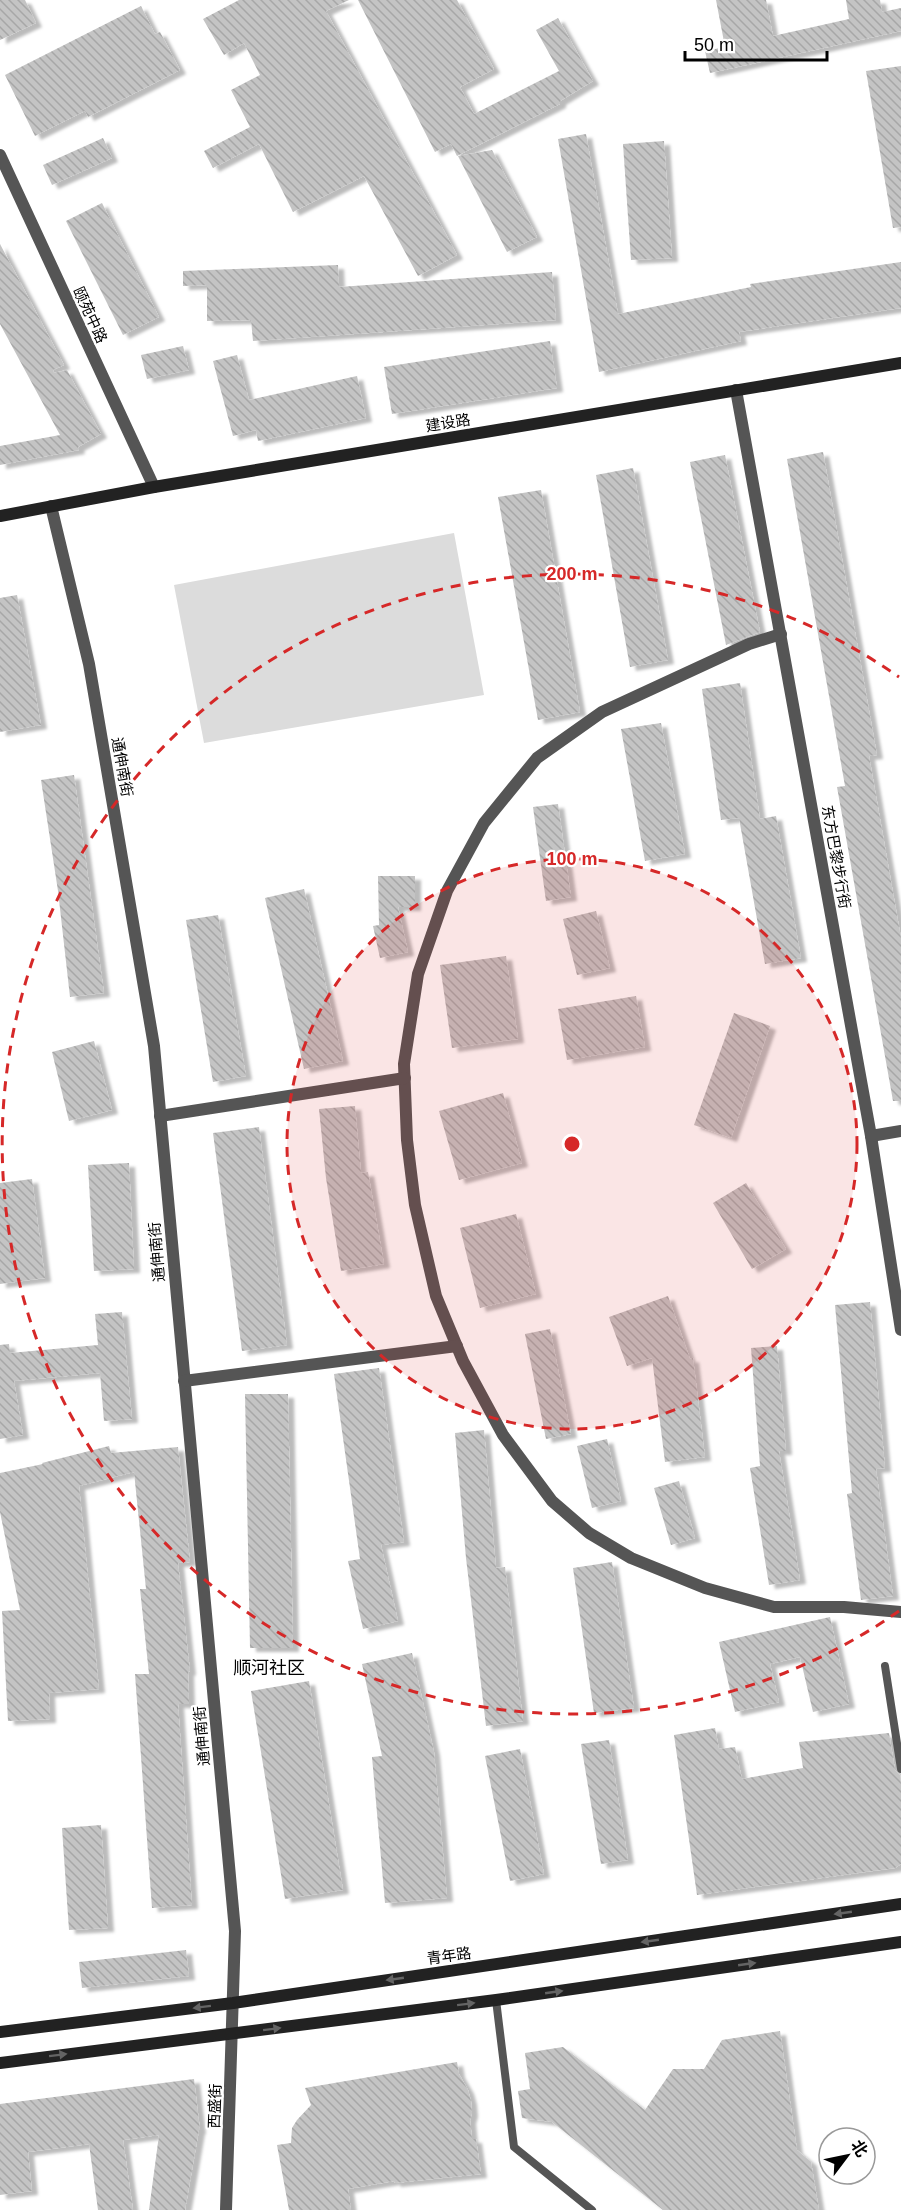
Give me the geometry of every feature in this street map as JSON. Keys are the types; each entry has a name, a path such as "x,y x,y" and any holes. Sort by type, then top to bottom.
{"main road":[{"name":"建设路","path":"0,516 154,487 901,363"},
{"name":"青年路","path":"0,2032 233,2003 901,1904"},
{"path":"0,2062 496,2000 901,1942"}],"street":[{"name":"颐苑中路","path":"0,155 154,487"},
{"name":"东方巴黎步行街","path":"736,390 872,1136 901,1330"},
{"name":"通伸南街","path":"51,506 89,664 154,1046 235,1931 233,2003"},
{"path":"781,634 749,644 603,712 537,758 484,823 447,891 418,974 404,1064 407,1140 415,1205 436,1296 457,1346 503,1435 552,1501 589,1533 631,1558 705,1587 774,1607 844,1607 901,1612"},
{"path":"160,1116 405,1078"},
{"path":"872,1136 901,1131"},
{"path":"184,1381 457,1346"},
{"name":"西盛街","path":"226,2210 233,2003"}],"lane":[{"path":"885,1666 901,1768"},
{"path":"885,1944 901,1950"},
{"path":"496,2000 514,2147 592,2210"}],"shaded area":[{"path":"454,533 484,695 204,743 174,585"}],"building":[{"path":"0,0 25,0 36,23 0,40"},
{"path":"239,0 349,0 326,11 457,255 418,276 364,176 293,212 259,144 213,168 204,151 250,127 231,90 260,75 244,43 224,55 203,19"},
{"path":"358,0 457,0 494,69 460,87 474,114 559,71 536,30 558,18 593,81 560,101 560,104 457,156 451,144 435,152"},
{"path":"716,0 766,0 773,36 849,19 846,0 880,0 882,12 901,8 901,31 710,73 705,51 725,47"},
{"path":"141,6 155,34 160,32 180,70 88,117 85,111 35,136 5,75"},
{"path":"901,66 901,227 893,228 866,71"},
{"path":"586,134 618,314 751,287 750,284 901,262 901,308 739,332 741,341 599,372 558,139"},
{"path":"103,138 112,158 52,185 43,165"},
{"path":"664,141 672,258 631,260 623,144"},
{"path":"492,150 537,237 507,252 458,156"},
{"path":"102,203 159,317 123,335 66,221"},
{"path":"0,244 64,365 53,370 54,373 67,370 101,434 78,447 79,450 0,465 0,446 60,435 0,324"},
{"path":"338,265 339,287 552,272 556,320 253,341 251,320 207,321 207,285 183,286 183,271"},
{"path":"550,341 557,388 392,414 384,367"},
{"path":"183,346 189,370 147,379 141,355"},
{"path":"237,355 249,400 357,376 366,418 258,441 256,430 233,436 213,361"},
{"path":"823,452 877,755 869,756 901,938 901,1101 893,1101 837,787 845,786 787,459"},
{"path":"725,455 760,632 726,645 690,462"},
{"path":"633,468 668,660 630,667 596,475"},
{"path":"541,490 580,712 538,720 498,497"},
{"path":"17,595 41,725 0,732 0,598"},
{"path":"740,683 760,819 776,816 801,958 765,964 739,818 721,820 702,689"},
{"path":"661,723 685,854 645,861 621,729"},
{"path":"74,775 104,993 70,997 58,891 41,780"},
{"path":"558,804 571,897 546,901 533,807"},
{"path":"378,876 415,876 415,907 398,907 408,952 380,958 373,926 379,925"},
{"path":"304,889 343,1061 304,1069 265,898"},
{"path":"596,911 610,968 577,975 563,919"},
{"path":"218,915 246,1076 213,1082 186,920"},
{"path":"506,956 518,1039 452,1048 440,965"},
{"path":"636,996 645,1047 567,1060 558,1009"},
{"path":"734,1013 770,1026 731,1138 694,1125"},
{"path":"94,1041 112,1110 69,1121 52,1052"},
{"path":"503,1093 522,1163 459,1180 439,1111"},
{"path":"355,1106 361,1173 368,1172 384,1264 341,1271 326,1178 319,1109"},
{"path":"259,1127 287,1345 242,1351 213,1133"},
{"path":"129,1163 134,1269 94,1271 88,1165"},
{"path":"32,1179 45,1278 0,1284 0,1183"},
{"path":"746,1183 786,1249 752,1269 713,1203"},
{"path":"516,1214 536,1294 480,1308 460,1228"},
{"path":"668,1296 690,1359 693,1358 705,1457 665,1462 652,1358 627,1366 609,1317"},
{"path":"870,1302 885,1468 876,1469 893,1596 861,1600 847,1494 852,1493 835,1305"},
{"path":"122,1312 132,1419 104,1421 100,1373 14,1381 23,1435 0,1439 0,1345 9,1344 10,1353 98,1345 95,1314"},
{"path":"550,1329 571,1434 546,1439 525,1334"},
{"path":"777,1346 786,1451 779,1451 800,1580 769,1585 750,1468 760,1466 751,1348"},
{"path":"379,1368 404,1542 381,1545 398,1621 363,1629 348,1561 360,1559 334,1374"},
{"path":"245,1394 288,1394 293,1648 250,1648"},
{"path":"484,1430 496,1568 505,1567 523,1721 486,1726 466,1558 455,1433"},
{"path":"607,1439 621,1501 592,1508 577,1446"},
{"path":"109,1446 111,1453 178,1447 190,1562 178,1563 190,1671 188,1672 189,1704 178,1704 192,1905 152,1908 135,1674 149,1674 140,1589 146,1589 134,1472 79,1486 99,1689 49,1693 50,1719 8,1721 2,1611 20,1610 0,1512 0,1473"},
{"path":"679,1481 695,1538 671,1545 654,1488"},
{"path":"612,1562 634,1708 594,1713 573,1568"},
{"path":"830,1617 849,1704 813,1712 800,1657 770,1664 779,1702 735,1712 719,1642"},
{"path":"412,1653 434,1752 447,1898 385,1903 372,1757 382,1756 362,1664"},
{"path":"309,1681 343,1890 285,1899 251,1691"},
{"path":"715,1728 719,1749 735,1747 742,1779 803,1768 799,1742 889,1733 895,1770 900,1775 901,1784 901,1864 895,1868 697,1895 674,1735"},
{"path":"609,1740 628,1860 601,1864 581,1744"},
{"path":"520,1749 544,1874 510,1881 485,1756"},
{"path":"101,1825 108,1928 69,1930 62,1828"},
{"path":"186,1950 189,1976 82,1988 79,1962"},
{"path":"780,2031 797,2150 811,2162 819,2210 663,2210 552,2122 522,2118 518,2091 530,2089 525,2053 563,2047 645,2110 673,2069 704,2069 722,2040"},
{"path":"457,2062 459,2074 471,2101 472,2139 476,2139 481,2174 395,2183 394,2181 348,2189 351,2210 289,2210 277,2145 291,2143 292,2128 311,2105 305,2088"},
{"path":"194,2079 200,2130 185,2210 149,2210 159,2135 123,2140 133,2210 98,2210 89,2144 28,2152 32,2191 0,2195 0,2104"}],"district":[{"name":"顺河社区","path":"269,1668"}]}
